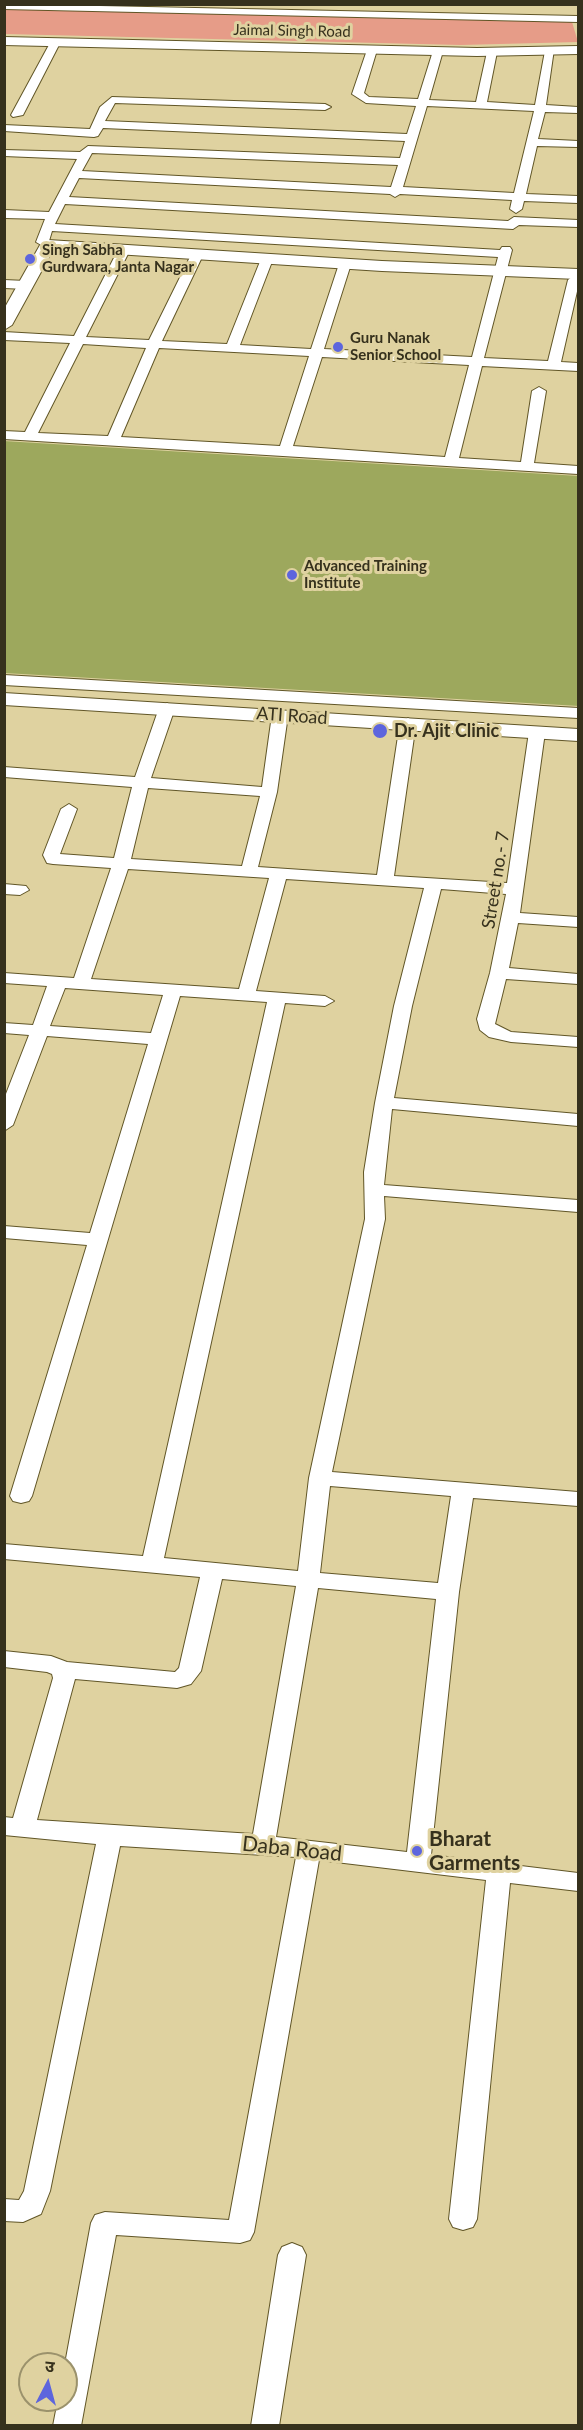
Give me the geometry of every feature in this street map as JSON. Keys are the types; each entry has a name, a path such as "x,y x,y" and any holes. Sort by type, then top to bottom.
{"street":[{"path":"4,6 579,19"},
{"name":"Jaimal Singh Road","path":"4,41 492,52 579,50"},
{"path":"18,115 19,103 55,43"},
{"path":"372,50 358,94 378,102 579,110"},
{"path":"382,266 391,234 405,162 438,51"},
{"path":"451,461 513,223 540,108 550,51"},
{"path":"481,105 492,52"},
{"path":"325,107 112,100 42,242 48,245 382,266 503,262"},
{"path":"184,180 218,102"},
{"path":"4,128 96,129 184,180 391,234 513,223 579,224"},
{"path":"63,200 413,138"},
{"path":"532,142 579,144"},
{"path":"4,153 86,153 503,262 579,275"},
{"path":"4,214 50,222 184,180 405,162"},
{"path":"76,174 398,193 579,200"},
{"path":"4,325 48,245"},
{"path":"29,436 76,339 124,250"},
{"path":"113,441 154,344 198,255"},
{"path":"232,348 267,259"},
{"path":"285,450 345,264"},
{"path":"554,365 574,280 579,275"},
{"path":"4,284 26,285"},
{"path":"4,336 579,367"},
{"path":"527,466 540,391"},
{"path":"4,435 285,450 579,470"},
{"path":"4,680 579,713"},
{"name":"ATI Road","path":"4,699 579,735"},
{"path":"81,983 121,864 142,781 167,708"},
{"path":"249,870 268,792 280,715"},
{"path":"385,879 408,723"},
{"name":"Street no.- 7","path":"537,732 511,917 499,973 486,1018 489,1030 510,1037 579,1042"},
{"path":"4,772 268,792"},
{"path":"69,809 51,855 53,859 515,889"},
{"path":"246,996 279,872"},
{"path":"262,1844 308,1578 320,1478 375,1219 376,1154 384,1103 403,1006 434,883"},
{"path":"511,917 579,922"},
{"path":"499,973 579,980"},
{"path":"5,978 325,1001"},
{"path":"4,1125 58,982"},
{"path":"21,1496 173,990"},
{"path":"152,1564 277,998"},
{"path":"4,1028 157,1039"},
{"path":"384,1103 579,1120"},
{"path":"376,1190 579,1206"},
{"path":"4,1232 97,1240"},
{"path":"320,1478 579,1499"},
{"path":"418,1863 447,1592 463,1489"},
{"path":"4,1551 447,1592"},
{"path":"4,1659 51,1664 63,1670 177,1680 183,1678 190,1671 213,1570"},
{"path":"14,1827 64,1678 63,1670"},
{"name":"Daba Road","path":"14,1827 110,1836 262,1844 579,1882"},
{"path":"4,2210 23,2211 31,2206 38,2191 110,1836"},
{"path":"67,2426 105,2223 240,2232 309,1850"},
{"path":"463,2219 499,1874"},
{"path":"265,2426 292,2255"}],"shaded area":[{"path":"5,9 572,22 578,42 461,45 5,34"}],"building":[{"name":"Advanced Training Institute","path":"4,441 579,476 579,706 4,673"}],"place":[{"name":"Singh Sabha Gurdwara, Janta Nagar","path":"30,259"},
{"name":"Guru Nanak Senior School","path":"338,347"},
{"name":"Advanced Training Institute","path":"292,575"},
{"name":"Dr. Ajit Clinic","path":"380,731"},
{"name":"Bharat Garments","path":"417,1851"}]}
